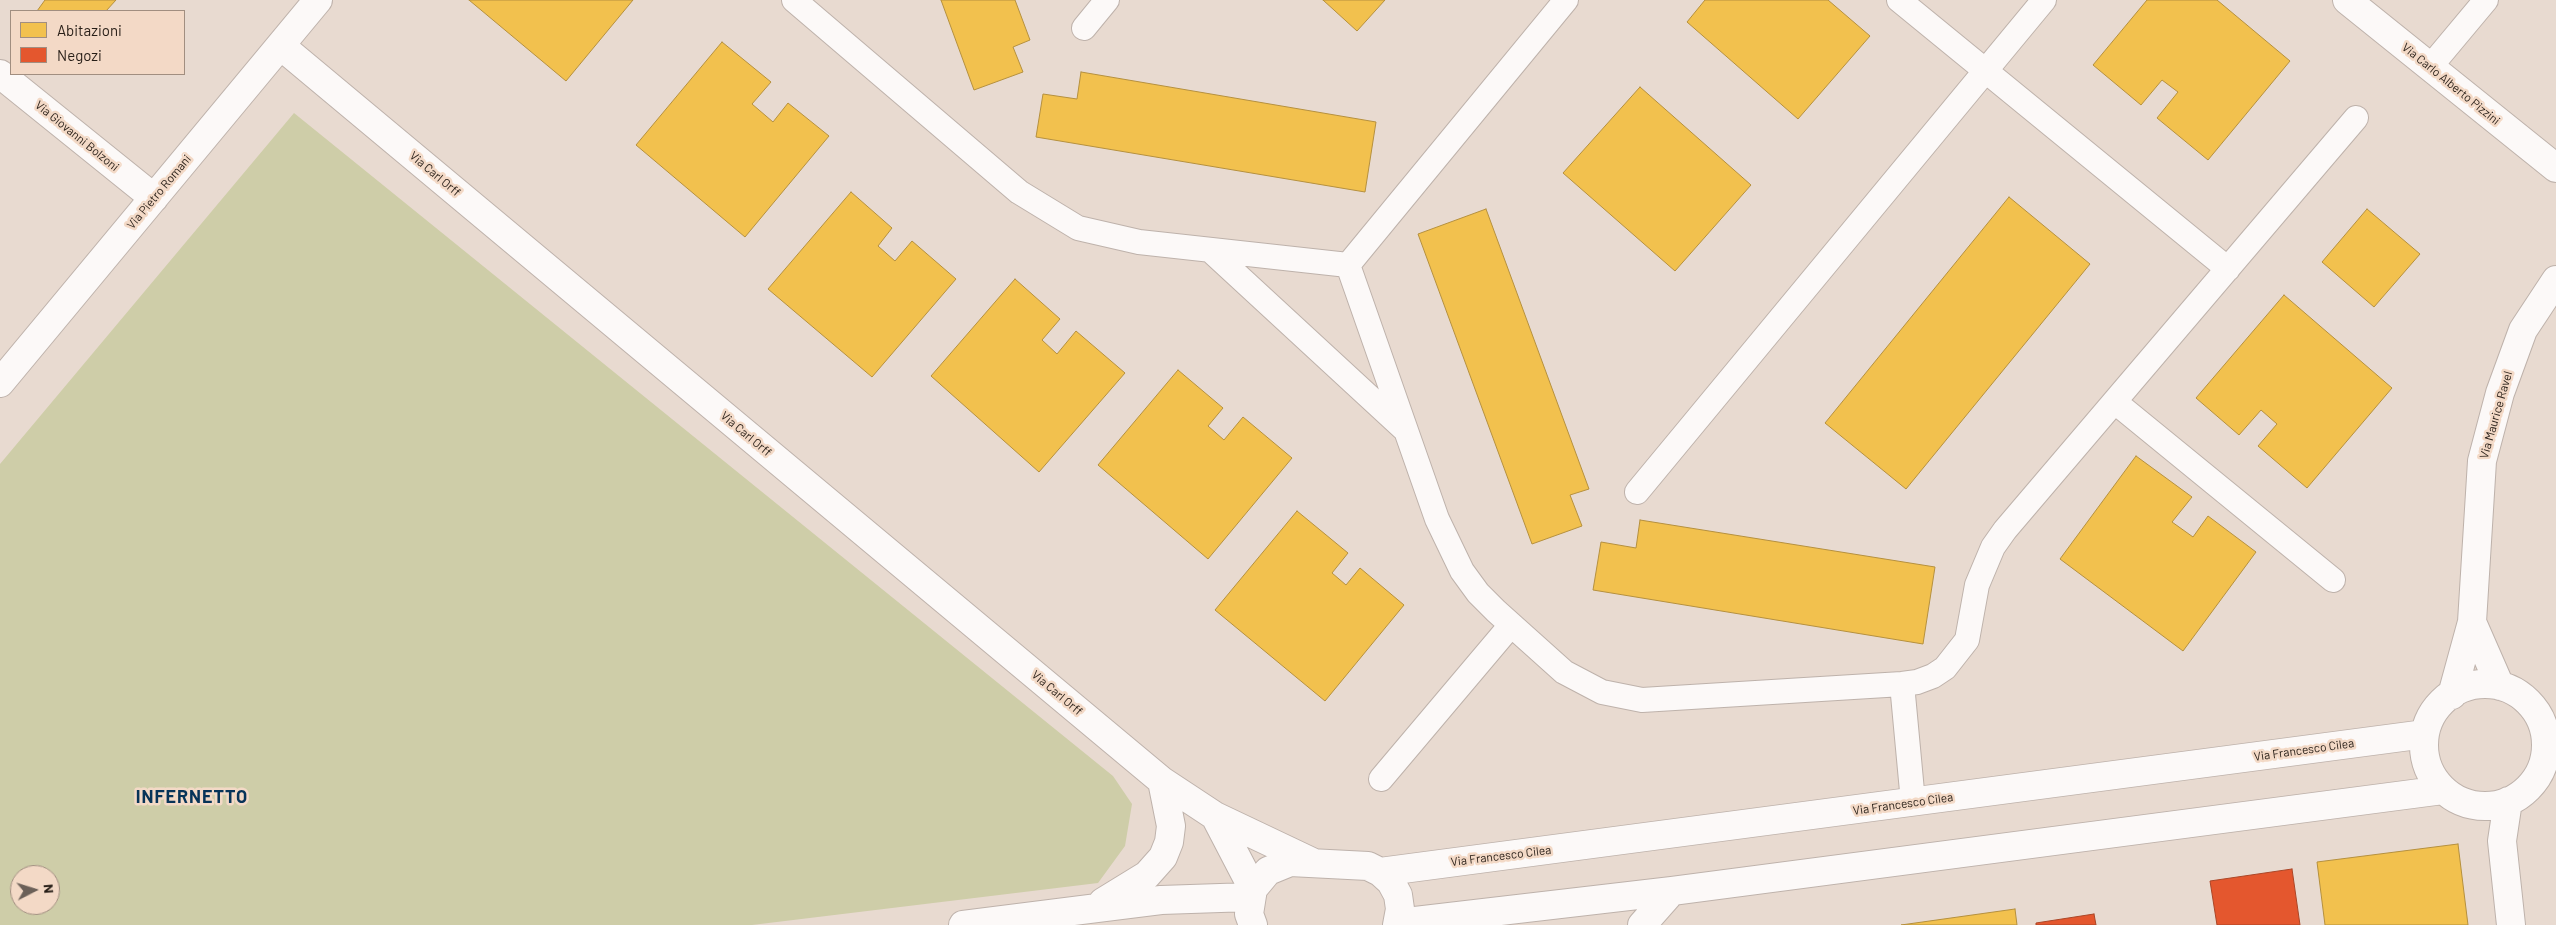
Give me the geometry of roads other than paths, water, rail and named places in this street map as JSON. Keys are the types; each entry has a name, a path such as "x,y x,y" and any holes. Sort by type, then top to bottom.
{"street":[{"name":"Via Pietro Romani","path":"0,383 318,0"},
{"name":"Via Carlo Alberto Pizzini","path":"2347,0 2556,168"},
{"name":"Via Carl Orff","path":"281,46 1162,781 1215,816 1314,863"},
{"name":"Via Giovanni Bolzoni","path":"0,74 154,198"},
{"name":"Via Maurice Ravel","path":"2452,695 2472,622 2482,461 2500,393 2523,330 2556,280"},
{"name":"Via Maurice Ravel","path":"2472,622 2500,686"},
{"path":"2480,684 2500,686 2523,698 2549,723 2543,765 2544,781 2518,797 2499,805 2479,807 2459,801 2443,790 2430,773 2424,753 2425,734 2432,715 2444,700 2461,689 2480,684"},
{"name":"Via Francesco Cilea","path":"1251,893 1259,879 1278,865 1290,862 1368,866 1380,872 2425,734"},
{"path":"1092,908 1147,875 1162,857 1169,842 1171,826 1162,781"},
{"path":"1380,872 1391,882 1398,895 1400,909 1398,924 1672,891 2443,790"},
{"path":"2508,801 2502,841 2511,925"},
{"path":"2479,807 2502,841"},
{"name":"Via Carl Orff","path":"1215,816 1251,893"},
{"path":"1642,925 1672,891"},
{"path":"964,925 1161,900 1251,893 1249,914 1253,925"}],"lane":[{"path":"794,0 1019,192 1056,217 1078,228 1119,239 1348,265"},
{"path":"1084,28 1107,0"},
{"path":"1348,265 1566,0"},
{"path":"1899,0 2228,269"},
{"path":"1637,492 2044,0"},
{"path":"2430,67 2486,0"},
{"path":"1348,265 1449,547 1478,593 1564,672 1582,683 1622,698 1658,700 1917,682 1933,676 1944,668 1968,640 1976,585 1993,547 2356,118"},
{"path":"1210,250 1406,431"},
{"path":"2114,402 2333,580"},
{"path":"1381,779 1511,625"},
{"path":"1902,684 1913,802"}],"district":[{"name":"INFERNETTO","path":"192,797"}]}
